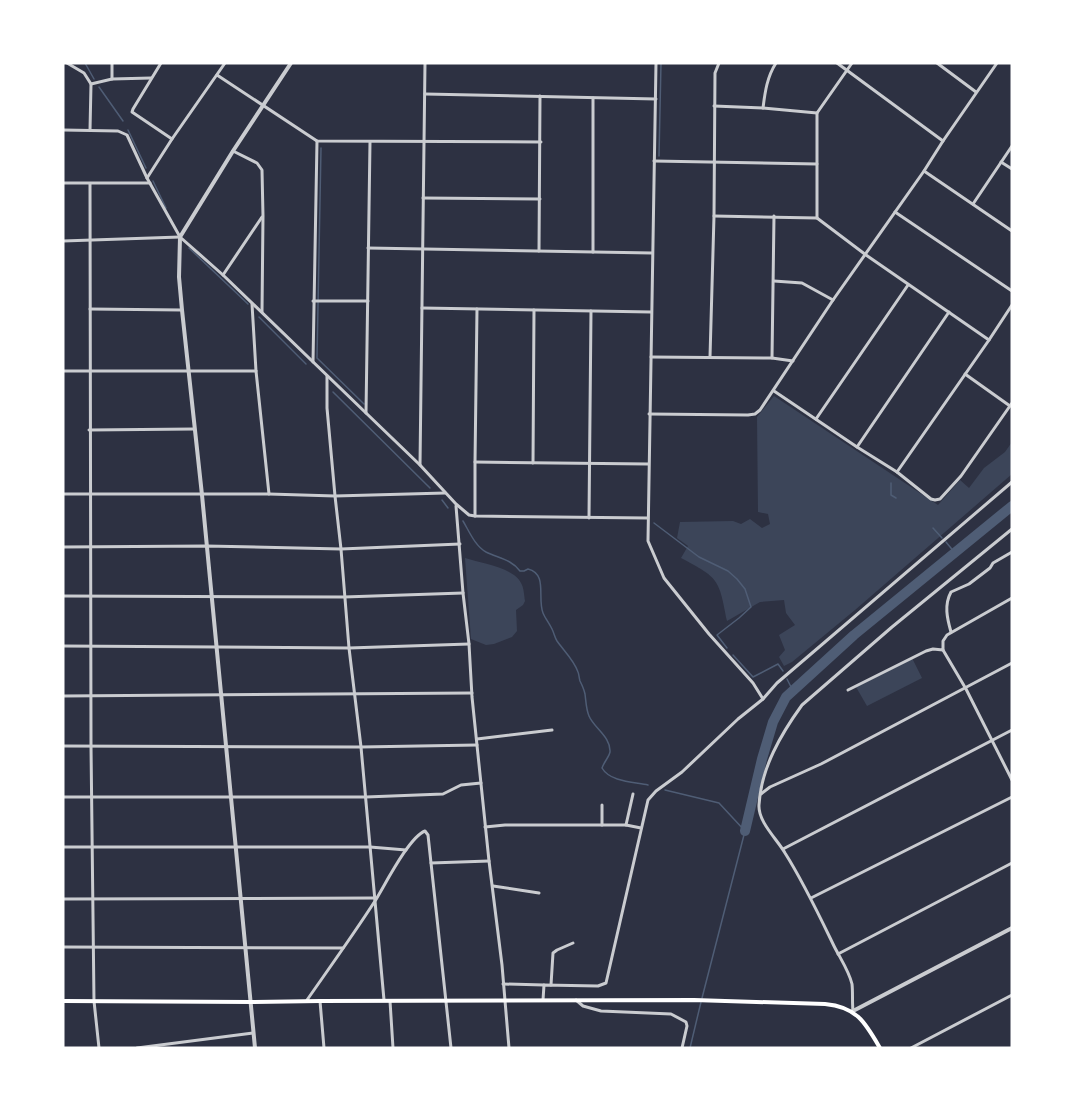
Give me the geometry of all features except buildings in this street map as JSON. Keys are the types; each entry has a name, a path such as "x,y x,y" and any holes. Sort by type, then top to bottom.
{"main road":[{"path":"63,1001 694,999 825,1004 853,1011 863,1020 880,1048"}],"street":[{"path":"67,63 84,74 90,84 90,130"},
{"path":"112,63 112,79"},
{"path":"161,63 132,112 172,139"},
{"path":"147,178 225,63"},
{"path":"255,1048 182,310 179,277 180,237 291,63"},
{"path":"420,465 425,63"},
{"path":"656,63 648,541 664,578 709,634 753,683 763,699"},
{"path":"710,357 715,73 719,63"},
{"path":"763,108 766,86 776,63"},
{"path":"837,63 943,141"},
{"path":"817,218 817,112 852,63"},
{"path":"937,63 976,92"},
{"path":"649,414 748,415 760,410 996,63"},
{"path":"217,75 317,141 541,142"},
{"path":"90,84 112,79 152,78"},
{"path":"425,94 656,99"},
{"path":"539,251 540,96"},
{"path":"593,98 593,252"},
{"path":"714,106 817,112"},
{"path":"63,130 124,133 180,237 262,312 469,515 647,519"},
{"path":"313,362 317,141"},
{"path":"366,413 370,142"},
{"path":"972,204 1012,146"},
{"path":"233,151 257,163 262,170 262,312"},
{"path":"654,161 817,164"},
{"path":"1001,162 1012,169"},
{"path":"924,171 1012,231"},
{"path":"63,183 150,183"},
{"path":"90,184 91,746 94,1001 99,1048"},
{"path":"423,198 540,199"},
{"path":"895,212 1012,291"},
{"path":"223,275 263,216"},
{"path":"714,216 817,218 908,285 989,340"},
{"path":"772,358 774,216"},
{"path":"63,241 180,237"},
{"path":"368,248 652,253"},
{"path":"774,281 802,283 833,300"},
{"path":"815,420 908,285"},
{"path":"313,302 368,301"},
{"path":"252,303 256,371 270,494"},
{"path":"897,472 1012,305"},
{"path":"422,308 651,312"},
{"path":"90,309 182,310"},
{"path":"475,516 477,309"},
{"path":"533,463 534,310"},
{"path":"589,518 591,311"},
{"path":"856,447 949,312"},
{"path":"651,357 772,358 793,362"},
{"path":"63,371 256,371"},
{"path":"774,391 897,472 935,500 940,499 962,476 1011,404 965,374"},
{"path":"327,376 327,408 342,549 344,597 366,797 374,900 393,1048"},
{"path":"90,430 194,429"},
{"path":"475,462 648,464"},
{"path":"503,984 598,986 606,983 648,800 763,699 777,683 1012,482"},
{"path":"63,495 335,496 445,493"},
{"path":"456,504 462,593 509,1048"},
{"path":"1012,529 892,627 802,705 771,757 763,781 759,807 766,826 783,849 811,898 851,982 853,1011 1012,928"},
{"path":"63,547 206,546 342,549 460,544"},
{"path":"951,632 946,604 951,592 969,584 993,563 1012,552"},
{"path":"63,596 344,597 462,593"},
{"path":"1012,598 951,632 943,641 943,650 966,689 1012,780"},
{"path":"63,646 350,648 469,644"},
{"path":"848,690 926,651 943,650"},
{"path":"761,794 770,787 821,764 1012,663"},
{"path":"63,696 472,693"},
{"path":"477,740 552,730"},
{"path":"783,849 1012,730"},
{"path":"63,746 477,745"},
{"path":"63,797 366,797 443,794 460,785 481,783"},
{"path":"626,825 633,794"},
{"path":"811,898 1012,797"},
{"path":"602,805 602,825"},
{"path":"485,827 626,825 641,828"},
{"path":"307,1001 406,850 422,831 425,831 428,835 451,1048"},
{"path":"63,847 370,847 406,850"},
{"path":"431,863 489,861"},
{"path":"838,954 1012,863"},
{"path":"492,886 539,893"},
{"path":"63,899 374,900"},
{"path":"550,985 553,953 573,943"},
{"path":"63,947 343,948"},
{"path":"543,985 543,1000"},
{"path":"911,1048 1012,995"},
{"path":"576,1000 583,1006 601,1011 672,1014 686,1022 682,1048"},
{"path":"320,1001 324,1048"},
{"path":"137,1048 253,1033"}],"shaded area":[{"path":"774,396 938,505 960,480 969,488 984,468 1005,452 1012,442 1012,474 855,610 792,662 784,666 779,657 785,650 779,635 795,625 786,613 784,600 760,602 727,621 722,596 715,581 703,570 681,558 688,546 677,538 680,522 733,521 741,524 750,519 762,528 770,524 768,514 758,512 757,417"},
{"path":"465,558 512,573 521,583 525,601 516,610 517,631 512,637 486,645 471,639"},
{"path":"912,658 922,678 867,706 856,687"}],"waterway":[{"path":"85,63 94,79"},
{"path":"659,156 661,63"},
{"path":"99,87 123,121"},
{"path":"128,130 146,168"},
{"path":"321,148 317,358 364,404"},
{"path":"153,181 166,208"},
{"path":"189,248 248,304"},
{"path":"259,317 306,364"},
{"path":"333,392 430,488"},
{"path":"891,483 891,495 896,498"},
{"path":"442,500 448,508"},
{"path":"745,831 773,722 786,697 854,635 1012,506"},
{"path":"463,521 473,538 486,552 508,561 520,571 528,569 538,576 543,613 557,641 576,668 585,692 589,716 610,747 602,768 616,779 648,785"},
{"path":"654,523 699,557 728,571 745,589 751,607 717,635 727,648"},
{"path":"933,528 942,538"},
{"path":"946,542 955,553"},
{"path":"733,655 753,677 778,664 783,671"},
{"path":"787,679 793,691"},
{"path":"665,790 719,803 745,831 702,998"},
{"path":"690,1048 701,1002"}]}
